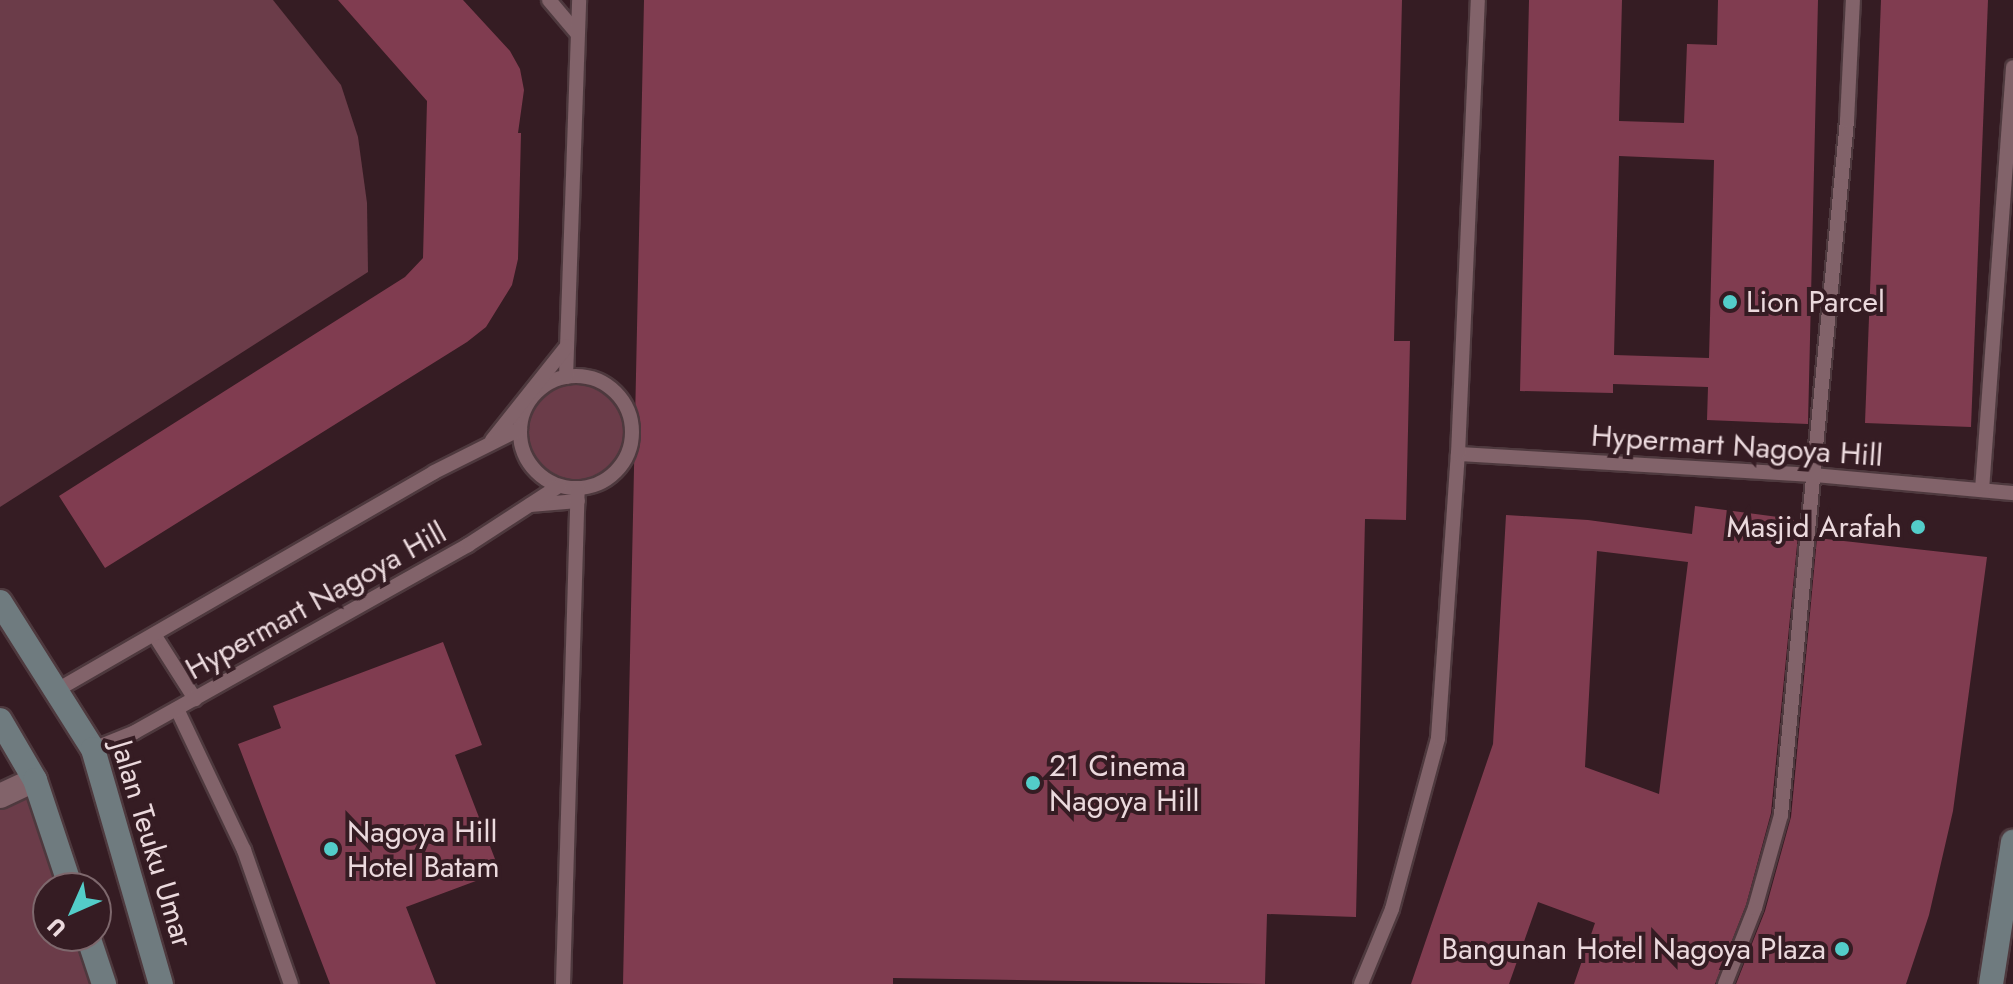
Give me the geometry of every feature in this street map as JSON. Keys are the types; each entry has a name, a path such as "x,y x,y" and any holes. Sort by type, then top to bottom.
{"main road":[{"name":"Jalan Teuku Umar","path":"0,602 93,749 161,984"},
{"path":"0,720 35,780 66,872"},
{"path":"1991,984 2013,842"},
{"path":"93,952 104,984"}],"street":[{"path":"0,796 35,780"}],"lane":[{"path":"549,0 576,32"},
{"path":"566,377 579,0"},
{"path":"1361,984 1392,909 1438,738 1458,454 1478,0"},
{"path":"1725,984 1755,908 1781,815 1847,121 1853,0"},
{"path":"1982,490 2013,67"},
{"path":"487,447 567,346"},
{"path":"528,505 578,495 610,477 622,465 632,433 629,416 616,392 593,378 566,377 549,383 533,395 520,429 522,447 530,464 542,477 578,495"},
{"name":"Hypermart Nagoya Hill","path":"57,690 155,636 312,541 520,429"},
{"name":"Hypermart Nagoya Hill","path":"1458,454 1814,475 2013,493"},
{"name":"Hypermart Nagoya Hill","path":"93,749 135,732 468,545 559,486"},
{"path":"563,984 578,495"},
{"path":"155,636 195,699"},
{"path":"177,709 244,850 291,984"}],"shaded area":[{"path":"0,0 273,0 341,85 358,137 367,203 368,272 0,507"},
{"path":"576,377 597,381 615,393 627,411 631,432 627,453 615,471 597,483 576,487 555,483 537,471 525,453 521,432 525,411 537,393 555,381"},
{"path":"35,780 60,872 32,872 32,952 81,952 90,984 0,984 0,796"}],"building":[{"path":"338,0 463,0 510,51 520,69 524,90 518,133 521,133 518,259 512,285 486,327 467,342 105,568 59,496 405,277 423,258 427,101"},
{"path":"644,0 1402,0 1394,341 1410,341 1406,520 1365,519 1356,917 1267,914 1265,984 893,978 893,984 623,984"},
{"path":"1529,0 1622,0 1619,121 1684,123 1687,44 1717,45 1718,0 1818,0 1808,424 1707,420 1708,387 1613,384 1613,393 1520,391","holes":["1619,156 1714,160 1709,358 1614,355"]},
{"path":"1881,0 1988,0 1971,427 1865,423"},
{"path":"1695,506 1794,519 1793,535 1798,535 1771,813 1746,905 1715,984 1574,984 1595,923 1538,902 1509,984 1411,984 1493,744 1506,515 1588,520 1692,534","holes":["1597,551 1688,562 1659,794 1585,767"]},
{"path":"1817,538 1987,557 1953,811 1929,915 1906,984 1736,984 1765,911 1791,817"},
{"name":"Nagoya Hill Hotel Batam","path":"443,642 482,745 455,755 500,872 406,907 436,984 330,984 238,744 281,728 273,706"}],"place":[{"name":"Lion Parcel","path":"1730,302"},
{"name":"Masjid Arafah","path":"1918,527"},
{"name":"21 Cinema Nagoya Hill","path":"1033,783"},
{"name":"Nagoya Hill Hotel Batam","path":"331,849"},
{"name":"Bangunan Hotel Nagoya Plaza","path":"1842,949"}]}
